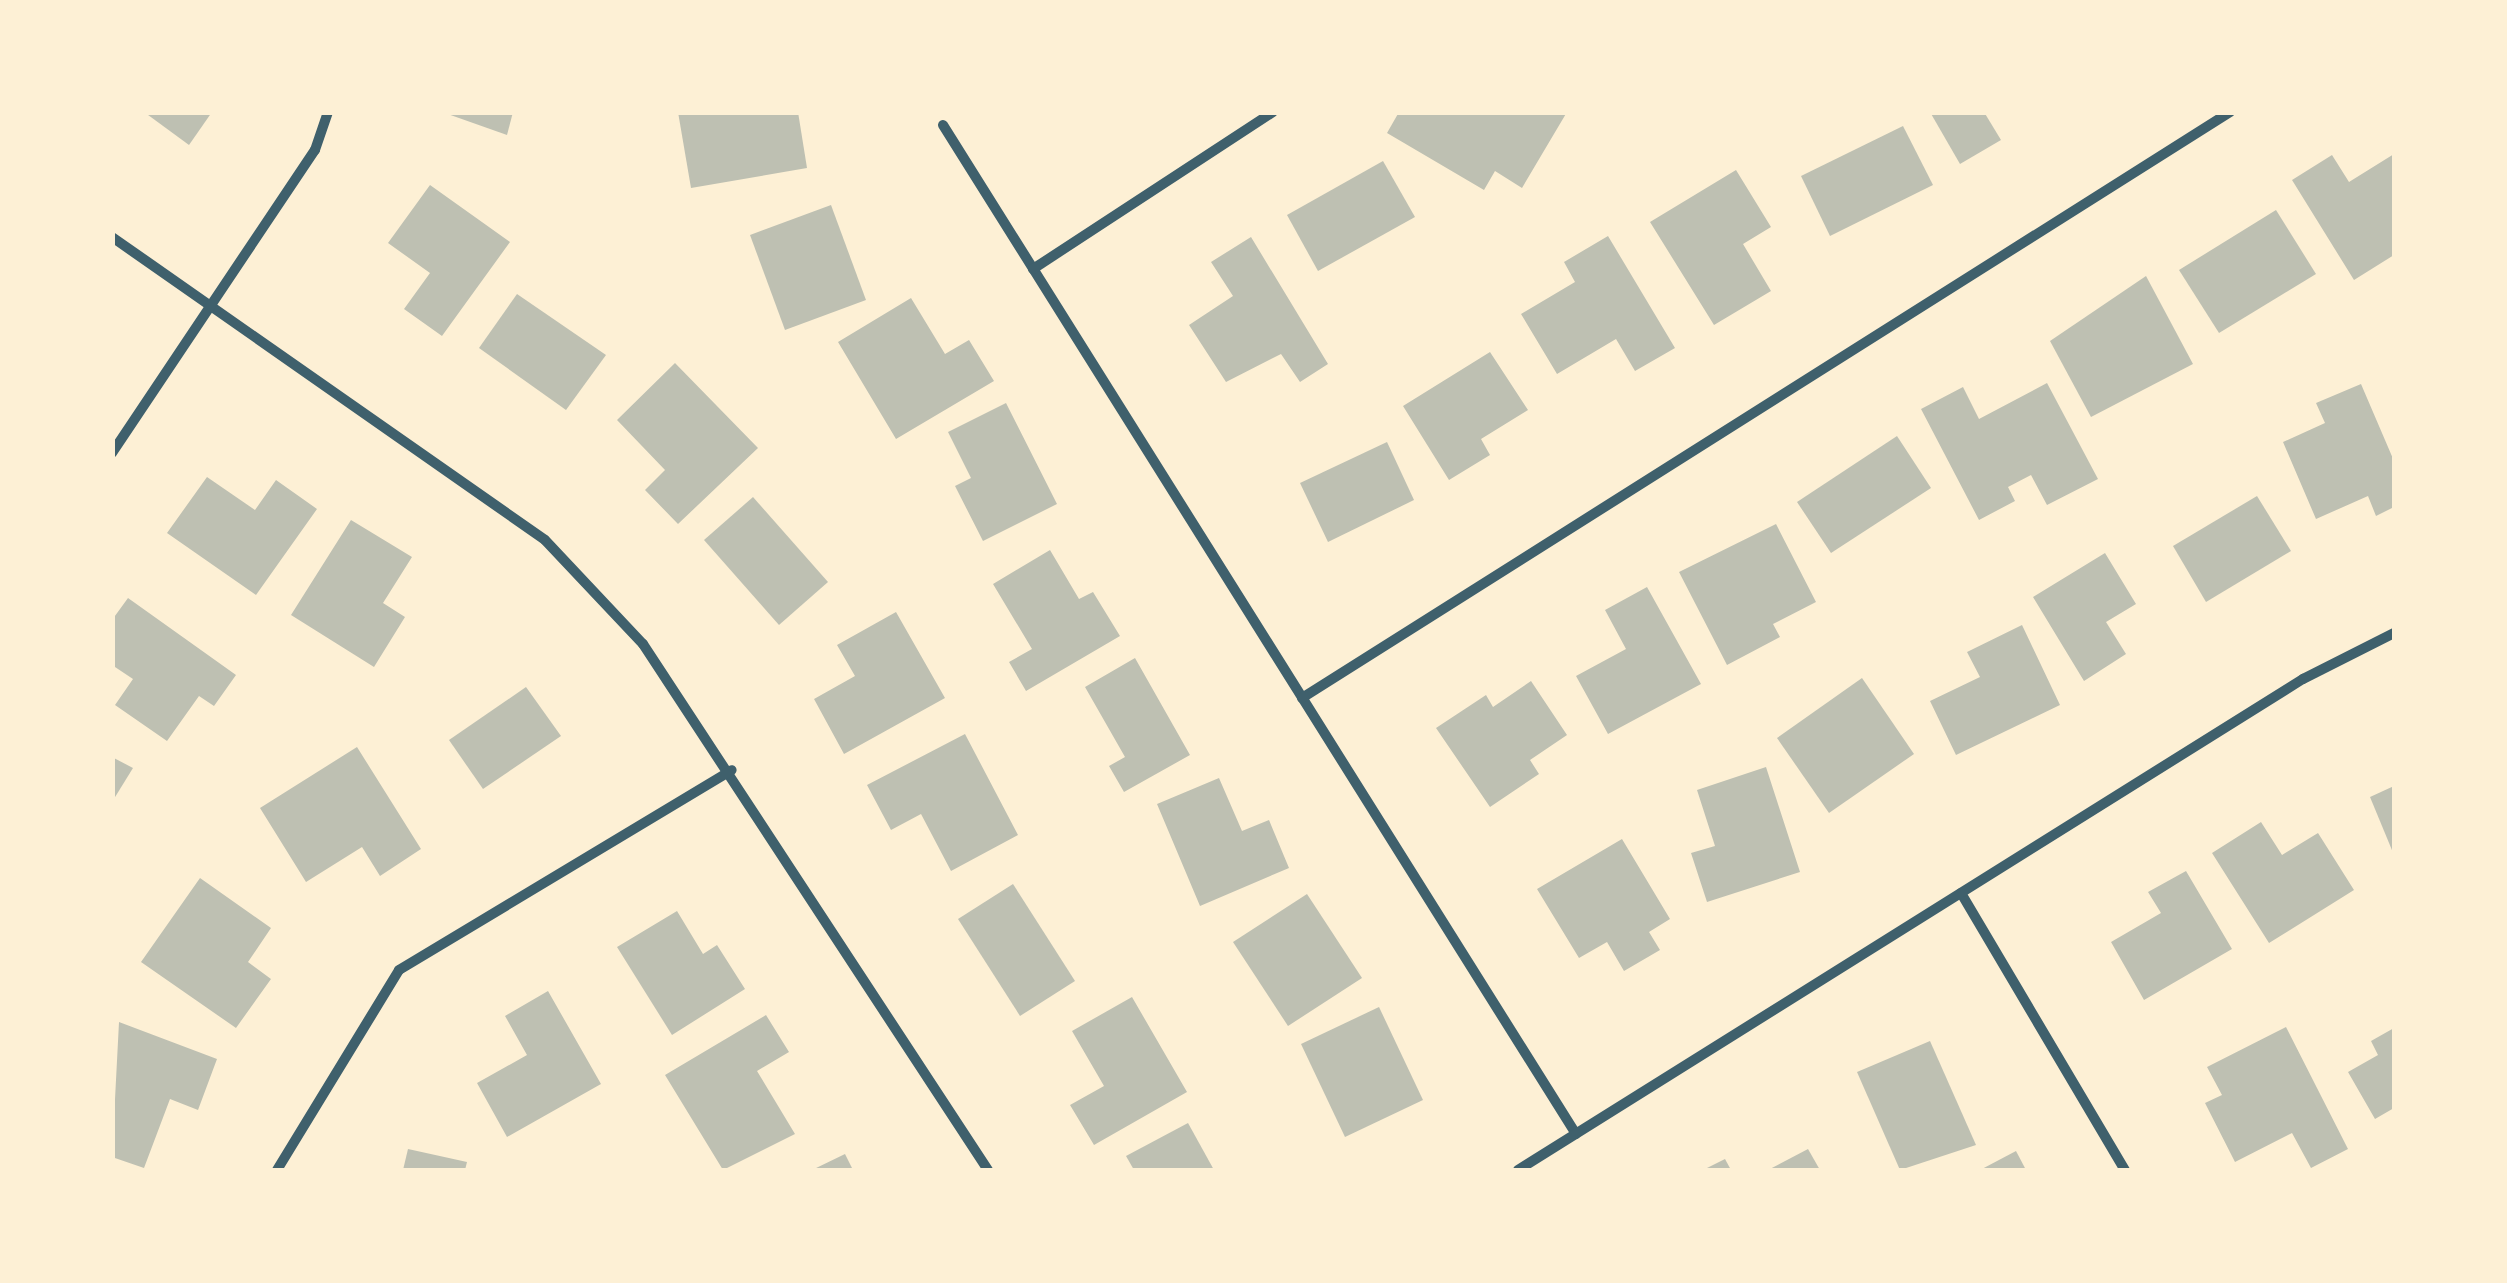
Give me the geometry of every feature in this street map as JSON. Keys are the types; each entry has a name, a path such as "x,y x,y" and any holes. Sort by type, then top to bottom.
{"street":[{"path":"112,452 315,150 328,112"},
{"path":"1033,269 1273,112"},
{"path":"1302,698 2230,112"},
{"path":"943,126 1576,1134"},
{"path":"112,237 545,540 644,644 732,770 988,1170"},
{"path":"1518,1170 2303,679 2394,634"},
{"path":"277,1170 399,970 732,770"},
{"path":"1962,893 2124,1170"}],"building":[{"path":"144,112 212,112 189,145"},
{"path":"442,112 513,112 507,135"},
{"path":"678,112 798,112 807,168 691,188"},
{"path":"1399,112 1567,112 1522,188 1495,171 1484,190 1387,133"},
{"path":"1930,112 1984,112 2001,140 1960,164"},
{"path":"1903,126 1933,185 1830,236 1801,176"},
{"path":"2394,154 2394,255 2354,280 2292,180 2332,155 2349,182"},
{"path":"1383,161 1415,217 1318,271 1287,215"},
{"path":"1736,170 1771,227 1743,244 1771,291 1714,325 1650,222"},
{"path":"430,185 510,242 442,336 404,309 430,273 388,243"},
{"path":"831,205 866,300 785,330 750,235"},
{"path":"2276,210 2316,274 2219,333 2179,270"},
{"path":"1608,236 1675,348 1635,371 1616,339 1557,374 1521,314 1575,282 1564,262"},
{"path":"1251,237 1328,364 1300,382 1281,354 1226,382 1189,325 1233,296 1211,262"},
{"path":"2146,276 2193,364 2091,417 2050,341"},
{"path":"517,294 606,355 566,410 479,348"},
{"path":"911,298 945,354 969,340 994,381 896,439 838,342"},
{"path":"1490,352 1528,410 1481,439 1490,455 1449,480 1403,406"},
{"path":"675,363 758,448 678,524 645,490 665,470 617,420"},
{"path":"2047,383 2098,479 2047,505 2031,475 2008,487 2015,501 1979,520 1921,409 1963,387 1979,419"},
{"path":"2361,384 2394,461 2394,507 2376,516 2368,496 2316,519 2283,442 2325,423 2316,403"},
{"path":"1006,403 1057,504 983,541 955,486 971,478 948,432"},
{"path":"1897,436 1931,488 1831,553 1797,502"},
{"path":"1387,442 1414,500 1328,542 1300,483"},
{"path":"207,477 255,510 276,480 317,509 256,595 167,533"},
{"path":"2257,496 2291,551 2206,602 2173,546"},
{"path":"753,497 828,582 779,625 704,540"},
{"path":"351,520 412,557 383,603 405,617 374,667 291,615"},
{"path":"1776,524 1816,602 1773,624 1780,637 1727,665 1679,572"},
{"path":"1050,550 1079,599 1093,592 1120,636 1026,691 1009,662 1032,649 993,584"},
{"path":"2105,553 2136,604 2106,622 2126,654 2084,681 2033,597"},
{"path":"1647,587 1701,684 1608,734 1576,676 1626,649 1605,610"},
{"path":"128,598 236,675 214,706 199,696 167,741 115,705 133,679 112,665 112,620"},
{"path":"896,612 945,698 844,754 814,699 855,676 837,645"},
{"path":"2022,625 2060,705 1956,755 1930,701 1980,677 1967,652"},
{"path":"1135,658 1190,755 1124,792 1109,766 1125,757 1085,687"},
{"path":"1862,678 1914,754 1829,813 1777,738"},
{"path":"1531,681 1567,735 1530,760 1539,774 1490,807 1436,728 1486,695 1493,707"},
{"path":"526,687 561,736 483,789 449,740"},
{"path":"965,734 1018,835 951,871 921,814 891,830 867,785"},
{"path":"357,747 421,849 380,876 362,847 306,882 260,808"},
{"path":"112,757 133,768 112,802"},
{"path":"1766,767 1800,872 1707,902 1691,853 1715,846 1697,790"},
{"path":"1219,778 1242,831 1269,820 1289,868 1200,906 1157,804"},
{"path":"2394,786 2394,855 2370,797"},
{"path":"2261,822 2282,855 2318,833 2354,890 2269,943 2212,853"},
{"path":"1622,839 1670,919 1649,932 1660,950 1624,971 1607,942 1579,958 1537,889"},
{"path":"2186,871 2232,949 2144,1000 2111,942 2161,913 2148,892"},
{"path":"200,878 271,928 248,962 271,979 236,1028 141,962"},
{"path":"1013,884 1075,981 1020,1016 958,919"},
{"path":"1307,894 1362,978 1288,1026 1233,942"},
{"path":"677,911 703,954 717,945 745,989 672,1035 617,947"},
{"path":"548,991 601,1084 507,1137 477,1083 527,1055 505,1016"},
{"path":"1132,997 1187,1092 1094,1145 1070,1105 1104,1086 1072,1031"},
{"path":"1379,1007 1423,1100 1345,1137 1301,1044"},
{"path":"766,1015 789,1052 757,1071 795,1134 723,1170 665,1075"},
{"path":"119,1022 217,1059 198,1110 170,1099 144,1168 112,1157"},
{"path":"2286,1027 2348,1149 2311,1168 2292,1133 2235,1162 2205,1103 2222,1095 2207,1067"},
{"path":"2394,1028 2394,1108 2375,1119 2348,1072 2378,1055 2371,1041"},
{"path":"1930,1041 1976,1145 1900,1170 1857,1072"},
{"path":"1188,1123 1214,1170 1134,1170 1126,1156"},
{"path":"408,1149 467,1162 465,1170 403,1170"},
{"path":"1808,1149 1820,1170 1768,1170"},
{"path":"2016,1151 2026,1170 1980,1170"},
{"path":"845,1154 853,1170 812,1170"},
{"path":"1725,1159 1731,1170 1703,1170"}]}
